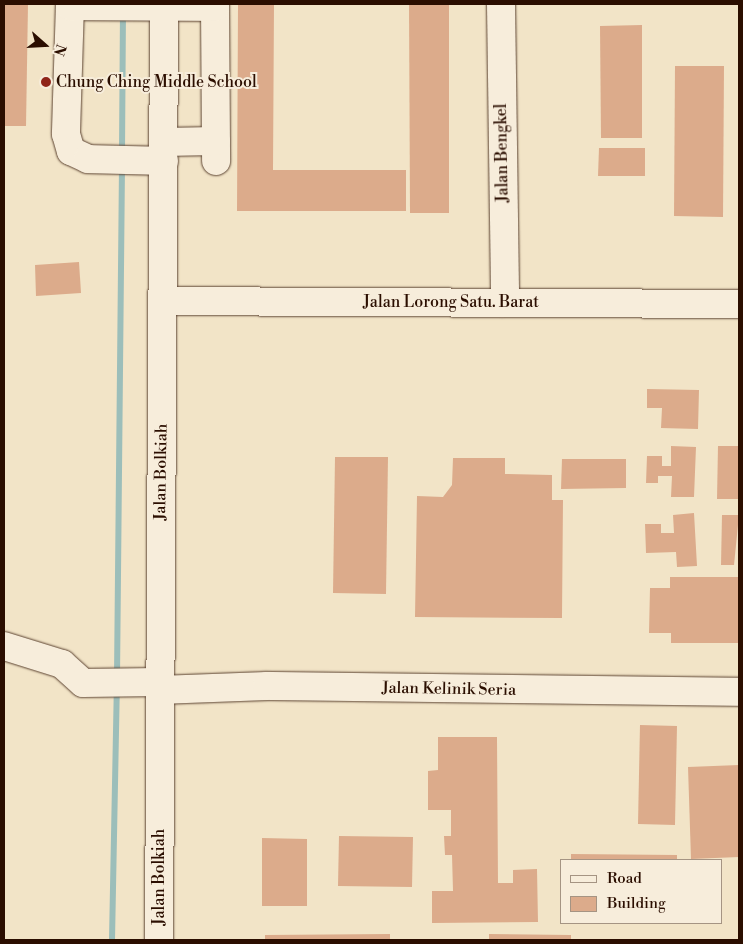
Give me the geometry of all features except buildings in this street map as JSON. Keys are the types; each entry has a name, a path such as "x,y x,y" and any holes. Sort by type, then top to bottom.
{"street":[{"name":"Jalan Bengkel","path":"501,4 505,303"},
{"path":"70,5 215,6 216,151 163,152 121,159 88,159 67,143 70,5"},
{"name":"Jalan Bolkiah","path":"159,940 164,5"},
{"name":"Jalan Lorong Satu. Barat","path":"163,300 739,304"},
{"name":"Jalan Kelinik Seria","path":"4,646 62,664 83,682 120,682 159,686 739,692"}],"waterway":[{"path":"122,152 123,12"},
{"path":"117,677 122,165"},
{"path":"112,940 117,690"}],"place":[{"name":"Chung Ching Middle School","path":"46,82"}]}
